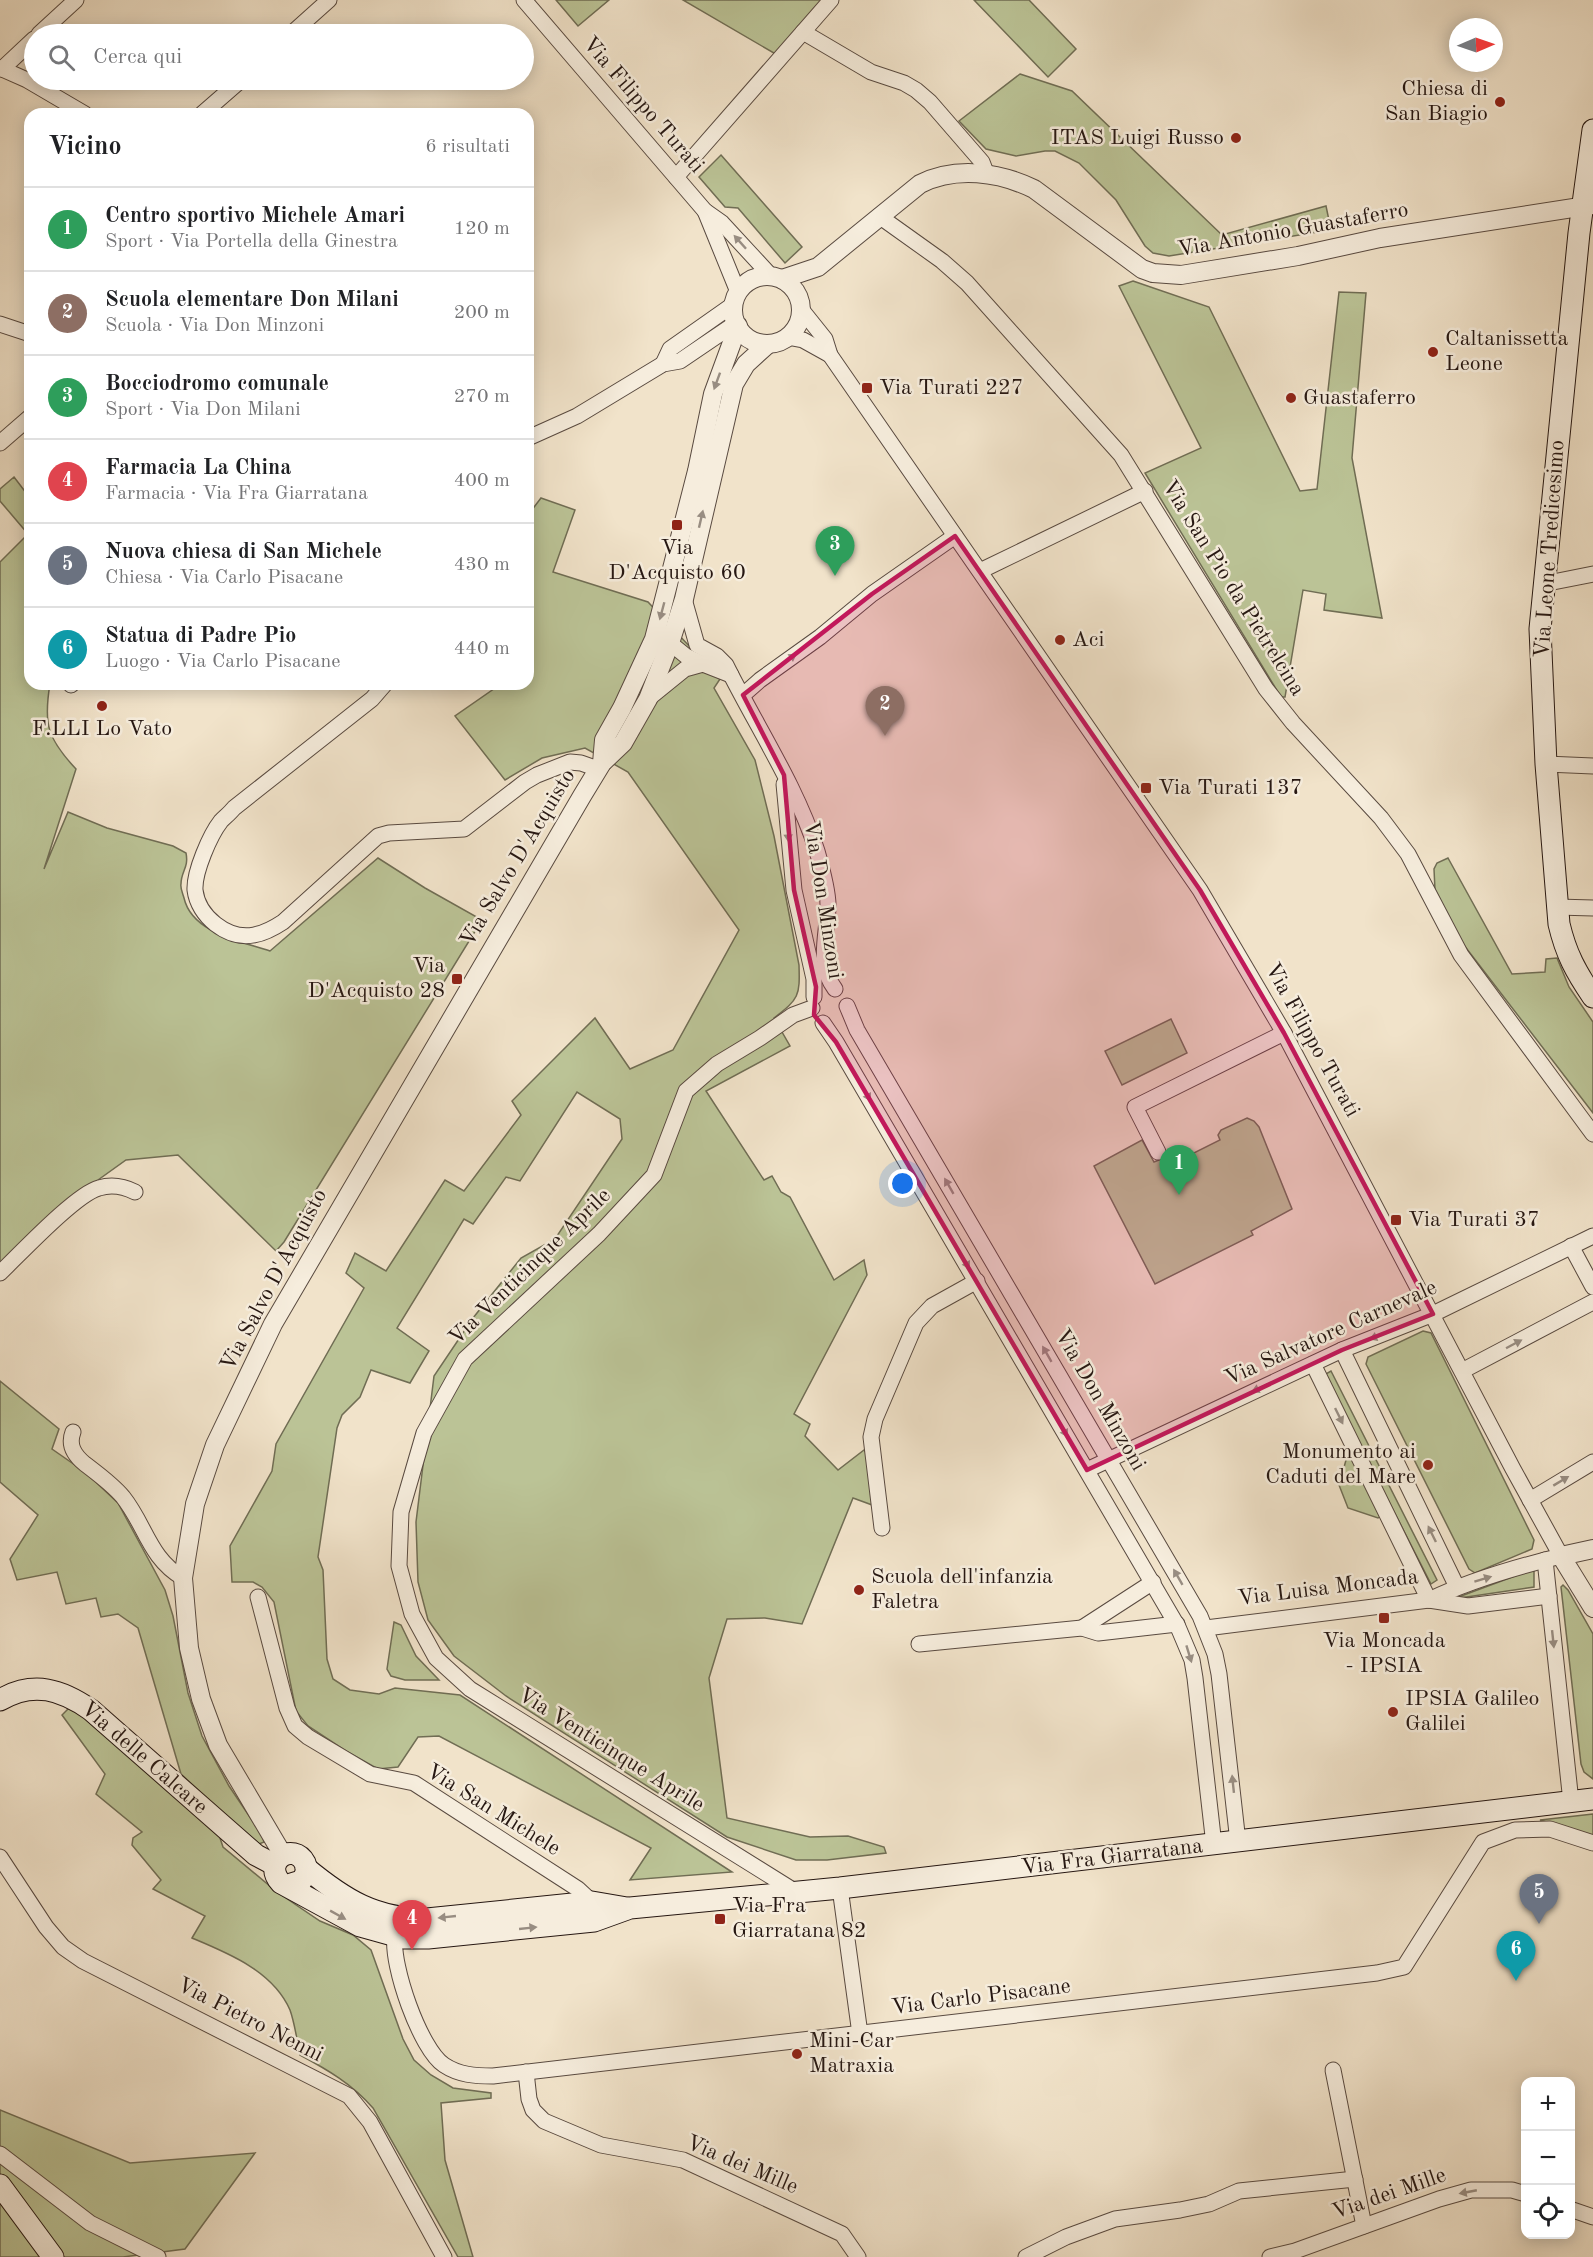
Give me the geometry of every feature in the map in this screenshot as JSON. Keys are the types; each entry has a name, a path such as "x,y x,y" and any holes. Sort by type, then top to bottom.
{"main road":[{"name":"Via Leone Tredicesimo","path":"1593,130 1589,205 1580,233 1544,585 1540,660 1557,907 1564,946 1573,967 1593,997"},
{"name":"Via delle Calcare","path":"0,1700 28,1690 51,1690 70,1696 91,1710 256,1855 279,1860"},
{"name":"Via Fra Giarratana","path":"288,1885 360,1926 395,1937 428,1938 594,1921 630,1908 840,1888 1593,1799"},
{"path":"291,1853 304,1860 306,1868 302,1881 288,1885 281,1883 274,1871 279,1860 291,1853"},
{"name":"Via Fra Giarratana","path":"306,1868 337,1893 357,1904 384,1915 405,1919 428,1919 592,1902 630,1908"},
{"path":"0,2185 53,2257"}],"street":[{"path":"50,24 76,0"},
{"path":"302,24 329,0"},
{"name":"Via Filippo Turati","path":"524,0 705,211"},
{"path":"676,177 831,0"},
{"path":"803,32 871,72 904,83 916,90 930,102 982,162 987,175"},
{"path":"24,48 1,69 24,79"},
{"path":"44,90 75,108"},
{"path":"209,108 230,90"},
{"name":"Via Antonio Guastaferro","path":"818,267 920,184 935,176 949,173 1008,178 1034,189 1142,269 1153,273 1173,275 1298,256 1380,238 1589,205"},
{"path":"705,211 722,223 777,277 790,284 801,305"},
{"path":"705,211 736,298 737,324 750,339 768,344 778,342 795,329 800,320 801,305 818,267"},
{"name":"Via San Pio da Pietrelcina","path":"879,216 942,261 967,283 1107,438 1145,491 1266,689 1293,723 1381,818 1408,854 1461,956 1593,1134"},
{"path":"663,364 670,349 736,298 753,279 777,277 818,267"},
{"name":"Via Filippo Turati","path":"801,305 825,339 830,355 1200,890 1284,1033 1433,1314 1530,1500 1553,1558"},
{"path":"0,324 24,332"},
{"path":"534,435 577,416 663,364 680,361 737,324"},
{"name":"Via Salvo D'Acquisto","path":"279,1860 218,1745 205,1708 189,1648 183,1578 195,1504 215,1445 273,1324 600,766 623,743 648,699 712,394 737,324"},
{"path":"787,337 804,340 830,355"},
{"name":"Via Salvo D'Acquisto","path":"600,766 604,740 684,599 736,378 746,364 768,344"},
{"path":"0,443 24,422"},
{"path":"980,571 1145,491"},
{"path":"743,695 820,637 872,594 955,536"},
{"path":"1544,585 1593,574"},
{"path":"662,641 697,645 684,599"},
{"path":"662,641 686,656 731,675"},
{"name":"Via Don Minzoni","path":"697,645 722,660 743,695 784,775 817,851 828,903 824,966 829,981 843,994 857,1030 1191,1598 1206,1628 1220,1674 1238,1842"},
{"path":"648,699 684,669 703,664"},
{"path":"380,690 372,699 234,808 221,821 197,875 195,888 204,914 213,922 240,935 254,935 270,931 284,922 378,836 389,833 464,829 537,775 570,762 600,766"},
{"path":"1546,764 1593,766"},
{"name":"Via Don Minzoni","path":"784,775 794,890 814,979 814,1015 823,1023 836,1042 1177,1624 1192,1660 1196,1678 1214,1845"},
{"path":"1557,907 1593,908"},
{"name":"Via Don Minzoni","path":"813,1002 824,989 835,989"},
{"name":"Via Venticinque Aprile","path":"796,1892 470,1689 436,1658 412,1614 399,1566 401,1512 424,1433 465,1359 599,1233 654,1175 686,1091 717,1064 813,1002"},
{"name":"Via Don Minzoni","path":"823,1023 837,1022 846,1013 847,1006"},
{"path":"1158,1152 1135,1107 1284,1033"},
{"path":"0,1273 89,1192 110,1185 124,1186 135,1192"},
{"name":"Via Salvatore Carnevale","path":"1087,1470 1342,1350 1433,1314 1593,1236"},
{"path":"1571,1246 1593,1287"},
{"path":"882,1528 871,1437 875,1419 916,1323 932,1306 976,1281"},
{"path":"1462,1371 1593,1302"},
{"path":"1342,1350 1457,1587"},
{"path":"1313,1364 1429,1600 1468,1606 1549,1596"},
{"path":"73,1432 70,1438 74,1453 124,1498 159,1559 170,1571 183,1578"},
{"path":"1530,1500 1593,1462"},
{"name":"Via Luisa Moncada","path":"1206,1628 1429,1600 1457,1587 1593,1548"},
{"path":"1553,1558 1549,1596 1571,1802"},
{"path":"1553,1558 1593,1608"},
{"path":"1082,1628 1153,1582"},
{"name":"Via San Michele","path":"258,1597 287,1708 295,1726 308,1737 370,1774 414,1784 578,1889 592,1902"},
{"path":"919,1644 1082,1628 1098,1633 1177,1624"},
{"name":"Via Carlo Pisacane","path":"395,1937 398,1971 421,2035 430,2051 442,2064 457,2073 493,2076 1377,1973 1404,1967 1482,1842 1515,1830 1550,1829 1593,1843"},
{"name":"Via Pietro Nenni","path":"0,1857 46,1927 63,1947 83,1961 349,2096 370,2122 444,2257"},
{"path":"840,1888 860,2034"},
{"path":"1333,2070 1364,2226"},
{"name":"Via dei Mille","path":"526,2072 532,2110 544,2121 601,2145 683,2160 842,2234 858,2257"},
{"path":"0,2154 90,2223 158,2257"},
{"path":"1026,2257 1066,2237 1115,2219 1199,2206 1239,2191 1355,2179"},
{"name":"Via dei Mille","path":"1270,2257 1295,2251 1471,2190 1512,2190 1521,2193"},
{"path":"1575,2211 1593,2217"}],"highlighted area":[{"path":"955,536 1200,890 1284,1033 1433,1314 1342,1350 1087,1470 836,1042 814,1015 816,987 794,890 784,775 743,695 872,594"}],"green space":[{"path":"556,0 609,0 578,26"},
{"path":"683,0 824,0 779,56"},
{"path":"974,0 1029,0 1076,49 1048,77"},
{"path":"1020,74 1072,91 1222,235 1326,206 1331,230 1169,256 1153,253 1145,246 1116,200 1079,163 1055,151 1016,156 986,149 959,121"},
{"path":"721,155 802,247 785,263 738,208 725,207 699,177"},
{"path":"1133,281 1209,307 1300,491 1317,489 1339,292 1366,293 1352,458 1382,618 1324,610 1326,594 1303,590 1285,697 1281,697 1145,473 1201,448 1119,286"},
{"path":"14,477 24,490 24,529 0,501 0,489"},
{"path":"541,498 575,510 553,572 648,602 720,679 714,688 755,760 774,836 799,965 799,984 796,996 789,1006 774,1018 790,1046 706,1091 764,1180 772,1176 781,1192 790,1197 834,1280 864,1260 867,1275 794,1414 810,1424 805,1436 838,1470 864,1450 868,1455 875,1506 853,1498 802,1624 765,1618 727,1619 709,1678 727,1818 810,1837 848,1836 884,1847 886,1853 827,1860 796,1860 727,1837 506,1696 454,1656 428,1620 418,1582 416,1522 434,1376 473,1318 521,1258 555,1239 622,1139 620,1119 577,1092 520,1181 506,1177 473,1224 464,1219 397,1328 429,1351 410,1383 371,1370 360,1397 342,1415 337,1428 318,1557 323,1570 327,1659 333,1679 350,1690 379,1694 395,1688 460,1695 732,1872 630,1880 651,1848 439,1736 418,1737 398,1767 378,1769 346,1751 308,1726 296,1711 274,1602 262,1587 253,1582 232,1582 230,1546 272,1471 276,1444 364,1288 346,1273 355,1253 386,1271 445,1180 464,1191 521,1115 512,1101 595,1018 630,1069 673,1050 739,930 628,772 585,748 542,758 505,780 455,716 492,690 534,690 534,507"},
{"path":"24,538 24,690 49,690 47,710 50,731 59,749 76,769 44,869 68,812 107,828 173,846 186,853 181,887 189,910 197,920 219,934 270,951 378,858 482,920 284,1242 276,1251 178,1155 126,1160 91,1185 0,1267 0,562"},
{"path":"1448,858 1512,974 1545,972 1546,959 1557,958 1569,987 1593,1022 1593,1113 1460,940 1435,890 1434,869 1437,863"},
{"path":"1171,1019 1187,1053 1122,1085 1105,1051"},
{"path":"1247,1118 1259,1127 1292,1209 1251,1231 1253,1235 1155,1284 1094,1166 1142,1140 1154,1162 1166,1157 1170,1165 1220,1140 1218,1135 1221,1130"},
{"path":"1423,1331 1431,1333 1534,1540 1532,1549 1475,1573 1469,1569 1366,1364 1368,1357"},
{"path":"1331,1371 1437,1580 1431,1584 1324,1375"},
{"path":"0,1381 59,1429 52,1449 85,1472 118,1503 165,1590 173,1616 188,1693 202,1736 229,1786 262,1835 264,1842 259,1844 249,1838 181,1774 138,1628 118,1614 101,1617 96,1598 66,1604 57,1572 17,1580 10,1559 38,1515 0,1482"},
{"path":"1348,1453 1381,1516 1378,1518 1348,1508 1339,1485"},
{"path":"1534,1569 1534,1587 1453,1599"},
{"path":"1563,1585 1593,1634 1593,1779 1584,1772 1581,1764 1561,1587"},
{"path":"394,1622 401,1625 416,1656 439,1680 405,1680 391,1676 387,1669"},
{"path":"72,1705 219,1835 223,1847 277,1892 320,1921 353,1935 371,1950 403,2039 414,2060 431,2075 453,2088 491,2093 491,2098 441,2103 445,2160 473,2257 458,2257 373,2108 339,2078 300,2055 290,2010 273,1984 234,1957 192,1938 205,1916 153,1889 161,1880 132,1845 133,1838 142,1832 96,1794 105,1774 62,1715"},
{"path":"1593,1814 1593,1837 1540,1820"},
{"path":"0,2110 130,2163 255,2153 185,2249 123,2257 0,2257"}],"place":[{"name":"Chiesa di San Biagio","path":"1500,102"},
{"name":"ITAS Luigi Russo","path":"1236,138"},
{"name":"Caltanissetta Leone","path":"1433,352"},
{"name":"Via Turati 227","path":"867,388"},
{"name":"Guastaferro","path":"1291,398"},
{"name":"Via D'Acquisto 60","path":"677,525"},
{"name":"Bocciodromo comunale","path":"835,576"},
{"name":"Aci","path":"1060,640"},
{"name":"F.LLI Lo Vato","path":"102,706"},
{"name":"Scuola elementare Don Milani","path":"885,736"},
{"name":"Via Turati 137","path":"1146,788"},
{"name":"Via D'Acquisto 28","path":"457,979"},
{"name":"Centro sportivo Michele Amari","path":"1179,1195"},
{"name":"Via Turati 37","path":"1396,1220"},
{"name":"Monumento ai Caduti del Mare","path":"1428,1465"},
{"name":"Scuola dell'infanzia Faletra","path":"859,1590"},
{"name":"Via Moncada - IPSIA","path":"1384,1618"},
{"name":"IPSIA Galileo Galilei","path":"1393,1712"},
{"name":"Via Fra Giarratana 82","path":"720,1919"},
{"name":"Nuova chiesa di San Michele","path":"1539,1924"},
{"name":"Farmacia La China","path":"412,1950"},
{"name":"Statua di Padre Pio","path":"1516,1981"},
{"name":"Mini-Car Matraxia","path":"797,2054"}]}
